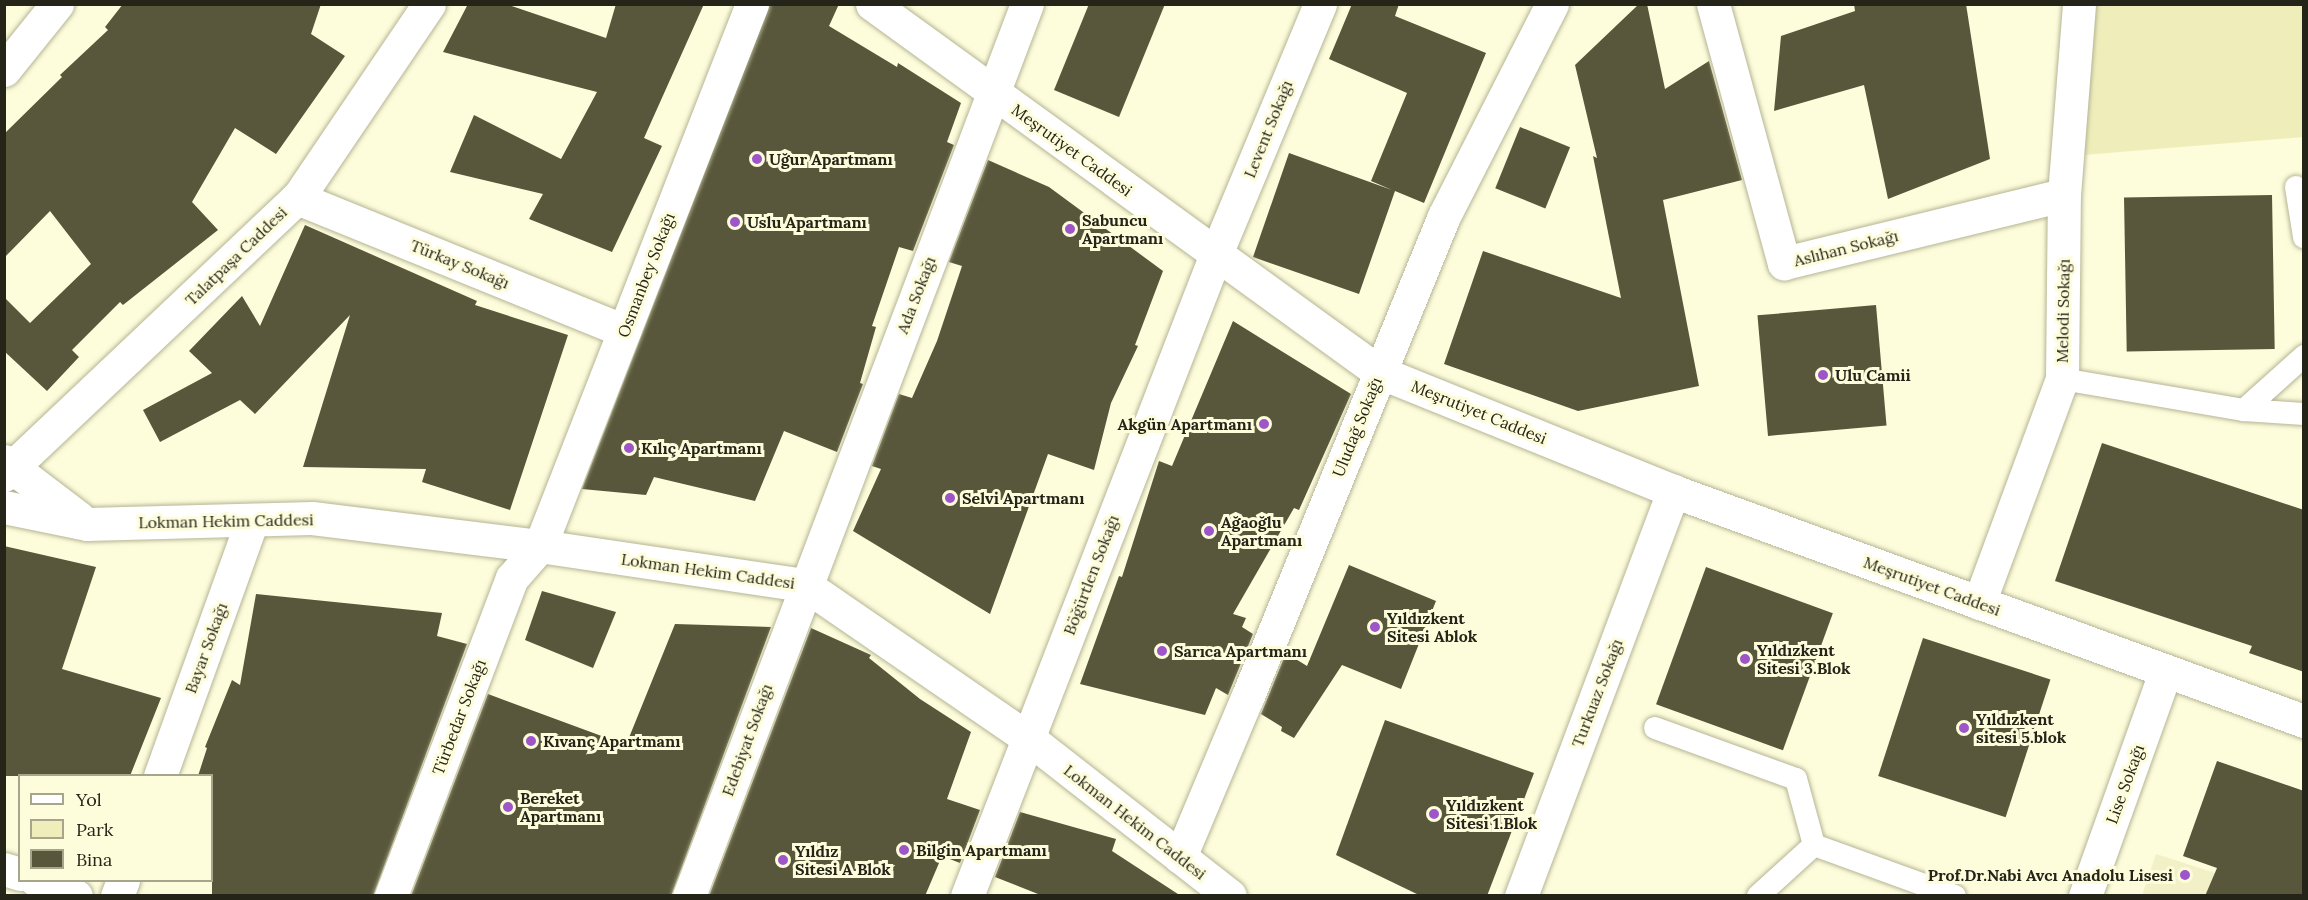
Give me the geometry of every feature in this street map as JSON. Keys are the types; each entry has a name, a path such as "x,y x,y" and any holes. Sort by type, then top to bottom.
{"street":[{"path":"4,70 57,4"},
{"name":"Talatpaşa Caddesi","path":"7,468 297,198 429,4"},
{"name":"Osmanbey Sokağı","path":"540,546 752,4"},
{"name":"Meşrutiyet Caddesi","path":"872,4 1379,372 1673,491 2304,721"},
{"name":"Ada Sokağı","path":"805,585 1027,4"},
{"name":"Levent Sokağı","path":"1216,254 1320,4"},
{"name":"Uludağ Sokağı","path":"1180,857 1444,216 1551,4"},
{"name":"Aslıhan Sokağı","path":"1713,4 1784,263 2064,195"},
{"name":"Melodi Sokağı","path":"1979,603 2062,379 2064,195 2079,4"},
{"name":"Türkay Sokağı","path":"297,198 624,331"},
{"name":"Böğürtlen Sokağı","path":"967,896 1216,254"},
{"path":"7,468 87,524"},
{"name":"Turkuaz Sokağı","path":"1521,896 1673,491"},
{"name":"Lokman Hekim Caddesi","path":"4,507 87,524 312,518 540,546 805,585 1028,738 1230,896"},
{"name":"Bayar Sokağı","path":"161,774 252,520"},
{"name":"Türbedar Sokağı","path":"391,896 512,578 540,546"},
{"name":"Edebiyat Sokağı","path":"689,896 805,585"},
{"name":"Lise Sokağı","path":"2085,896 2165,672"},
{"path":"41,882 76,896"}],"lane":[{"path":"2296,187 2304,237"},
{"path":"2244,410 2304,356"},
{"path":"2062,379 2244,410 2304,414"},
{"path":"1655,728 1796,779 1814,845"},
{"path":"1758,896 1814,845"},
{"path":"1814,845 1955,896"}],"shaded area":[{"name":"Prof.Dr.Nabi Avcı Anadolu Lisesi","path":"2156,854 2284,895 2142,896"}],"green space":[{"path":"2090,5 2303,5 2303,137 2083,155"}],"building":[{"path":"123,4 321,4 311,34 345,56 276,154 235,128 192,202 218,230 123,305 120,302 72,350 79,357 47,391 4,351 4,297 30,323 91,264 50,211 4,258 4,134 62,77 60,75 108,30 105,27"},
{"path":"468,4 506,4 606,38 616,4 704,4 644,138 662,146 612,252 529,219 543,194 450,172 474,115 561,159 597,92 443,52"},
{"path":"770,4 839,4 829,26 897,67 898,63 961,103 947,142 954,145 913,251 899,247 872,326 876,327 860,383 863,384 837,452 784,431 755,501 654,477 646,495 582,489"},
{"path":"1089,4 1165,4 1119,117 1054,90"},
{"path":"1352,4 1399,4 1395,16 1486,53 1424,203 1395,191 1359,294 1253,257 1289,153 1392,190 1371,181 1407,93 1329,59"},
{"path":"1639,4 1647,4 1665,89 1709,61 1742,180 1663,200 1699,386 1578,411 1444,364 1483,251 1621,298 1593,156 1597,158 1575,65"},
{"path":"1854,4 1966,4 1990,159 1888,199 1864,85 1774,111 1781,36 1855,11"},
{"path":"1520,127 1570,147 1545,208 1495,188"},
{"path":"988,160 1049,187 1163,271 1135,345 1138,346 1111,403 1094,470 1048,454 990,614 853,531 881,469 872,466 899,394 912,398 937,341 962,266 949,262"},
{"path":"2272,195 2275,349 2127,352 2124,198"},
{"path":"305,225 477,301 475,305 568,335 510,510 422,482 426,469 303,467 350,315 255,414 240,400 160,442 143,410 212,373 189,351 242,296 260,326"},
{"name":"Ulu Camii","path":"1876,305 1887,426 1768,436 1757,315"},
{"path":"1233,321 1351,394 1299,510 1294,508 1233,614 1246,618 1242,627 1253,634 1228,695 1216,688 1205,715 1080,684 1119,576 1122,577 1159,461 1172,466"},
{"path":"2102,443 2304,510 2304,672 2249,653 2252,646 2055,581"},
{"path":"4,546 96,567 62,669 161,698 131,774 4,776"},
{"name":"Yıldızkent Sitesi Ablok","path":"1349,565 1436,601 1401,689 1342,665 1294,738 1281,731 1282,727 1261,714 1286,653 1307,666"},
{"name":"Yıldızkent Sitesi 3.Blok","path":"1706,567 1833,613 1783,750 1656,704"},
{"path":"542,591 616,612 593,668 525,640"},
{"path":"256,594 442,613 437,636 467,644 373,896 212,896 213,774 199,774 207,748 205,747 232,680 240,685"},
{"path":"675,624 771,627 671,896 411,896 488,694 626,745"},
{"path":"811,628 871,655 869,658 920,699 971,732 947,799 980,810 960,863 942,856 925,896 709,896"},
{"name":"Yıldızkent sitesi 5.blok","path":"1923,638 2050,679 2006,817 1878,776"},
{"name":"Yıldızkent Sitesi 1.Blok","path":"1385,720 1534,773 1487,896 1421,896 1336,855"},
{"path":"2217,761 2304,791 2304,896 2205,896 2217,868 2183,856"},
{"path":"1020,812 1116,839 1112,851 1181,896 1043,896 995,877"}],"place":[{"name":"Uğur Apartmanı","path":"757,159"},
{"name":"Uslu Apartmanı","path":"735,222"},
{"name":"Sabuncu Apartmanı","path":"1070,229"},
{"name":"Ulu Camii","path":"1823,375"},
{"name":"Akgün Apartmanı","path":"1264,424"},
{"name":"Kılıç Apartmanı","path":"629,448"},
{"name":"Selvi Apartmanı","path":"950,498"},
{"name":"Ağaoğlu Apartmanı","path":"1209,531"},
{"name":"Yıldızkent Sitesi Ablok","path":"1375,627"},
{"name":"Sarıca Apartmanı","path":"1162,651"},
{"name":"Yıldızkent Sitesi 3.Blok","path":"1745,659"},
{"name":"Yıldızkent sitesi 5.blok","path":"1964,728"},
{"name":"Kıvanç Apartmanı","path":"531,741"},
{"name":"Bereket Apartmanı","path":"508,807"},
{"name":"Yıldızkent Sitesi 1.Blok","path":"1434,814"},
{"name":"Bilgin Apartmanı","path":"904,850"},
{"name":"Yıldız Sitesi A Blok","path":"783,860"},
{"name":"Prof.Dr.Nabi Avcı Anadolu Lisesi","path":"2185,875"}]}
